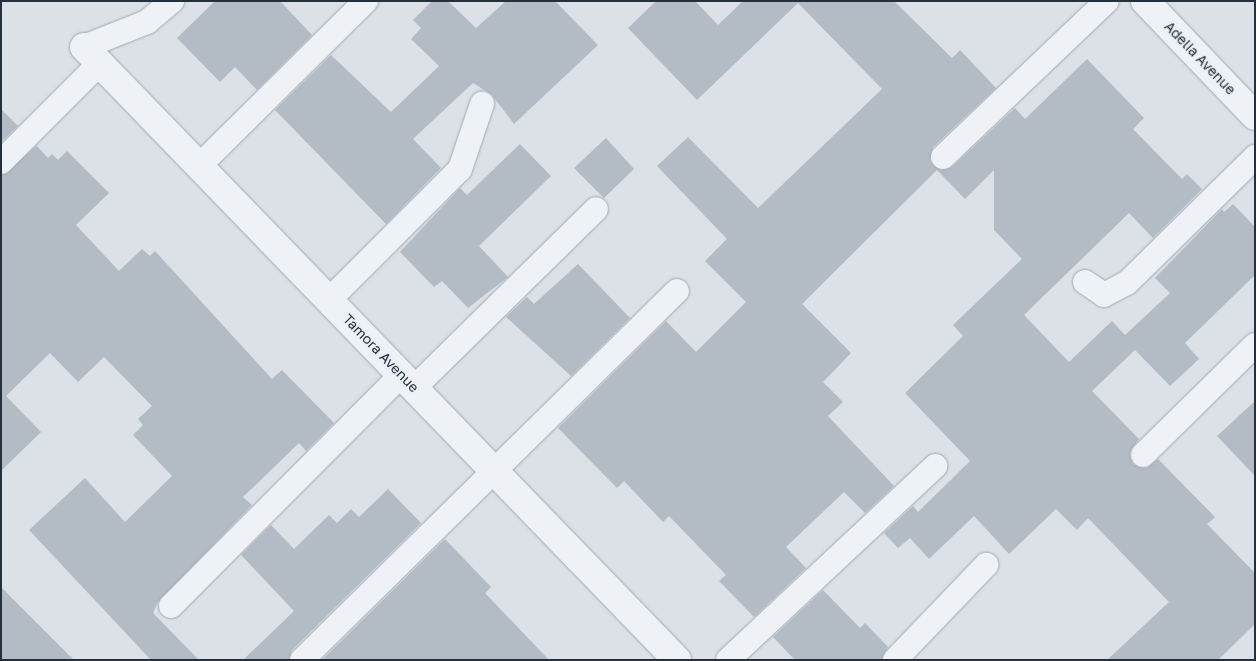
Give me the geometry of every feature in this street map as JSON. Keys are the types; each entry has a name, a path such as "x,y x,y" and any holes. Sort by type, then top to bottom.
{"street":[{"name":"Adelia Avenue","path":"1145,1 1255,116"},
{"name":"Tamora Avenue","path":"92,55 677,660"}],"lane":[{"path":"1,162 92,55 147,22 172,1"},
{"path":"199,166 366,1"},
{"path":"943,157 1107,1"},
{"path":"329,300 460,169 482,104"},
{"path":"1085,282 1104,295 1127,283 1255,157"},
{"path":"171,606 408,382 596,209"},
{"path":"302,660 677,292"},
{"path":"1143,455 1255,345"},
{"path":"728,660 935,466"},
{"path":"895,660 986,565"}],"building":[{"path":"215,1 280,1 312,35 257,90 235,67 220,82 177,38"},
{"path":"432,1 448,1 476,28 506,1 555,1 598,45 514,124 492,95 473,83 413,139 441,168 386,224 275,110 331,55 391,112 439,66 411,39 421,28 413,20"},
{"path":"656,1 695,1 718,25 743,1 894,1 952,58 960,50 996,88 933,147 930,161 940,170 952,167 1015,108 1025,119 1087,59 1144,118 1133,129 1182,179 1187,174 1202,189 1153,238 1129,213 1024,315 1069,362 1112,321 1125,335 1170,293 1155,278 1222,209 1224,212 1233,204 1255,227 1255,275 1185,343 1199,359 1170,386 1135,350 1092,391 1139,439 1130,452 1133,464 1146,468 1158,459 1215,517 1207,524 1255,573 1255,624 1218,660 1107,660 1169,602 1088,518 1077,530 1056,509 1009,554 974,516 929,559 910,538 898,548 884,533 913,506 918,512 970,461 905,393 963,336 953,325 1022,259 994,230 994,170 965,199 937,170 802,304 851,353 823,382 843,402 828,416 894,486 865,513 844,492 786,547 806,568 754,617 719,581 726,575 669,516 663,522 624,481 617,488 558,428 666,321 696,352 746,302 705,261 727,239 657,166 688,137 758,208 882,89 798,3 697,100 628,28"},
{"path":"1,109 18,126 1,142"},
{"path":"606,138 634,169 604,198 574,168"},
{"path":"520,144 551,176 479,246 508,277 468,308 442,281 434,287 400,252 460,188 467,195"},
{"path":"37,146 48,158 52,154 58,160 67,151 109,193 76,225 119,271 142,249 150,256 155,251 272,379 282,370 334,423 306,451 299,443 243,497 252,505 158,602 153,613 199,660 151,660 29,530 85,478 125,522 172,476 133,435 143,425 138,419 152,406 104,357 78,382 50,353 6,396 41,432 1,471 1,175"},
{"path":"578,264 630,318 571,376 506,317 527,297 534,304"},
{"path":"1255,401 1255,476 1217,436"},
{"path":"388,489 421,523 292,650 289,660 243,660 294,611 241,555 271,525 294,549 329,515 337,523 351,509 359,517"},
{"path":"445,539 491,587 485,593 549,660 322,660"},
{"path":"1,587 74,660 1,660"},
{"path":"823,590 860,628 865,623 888,647 882,660 795,660 773,637"}]}
